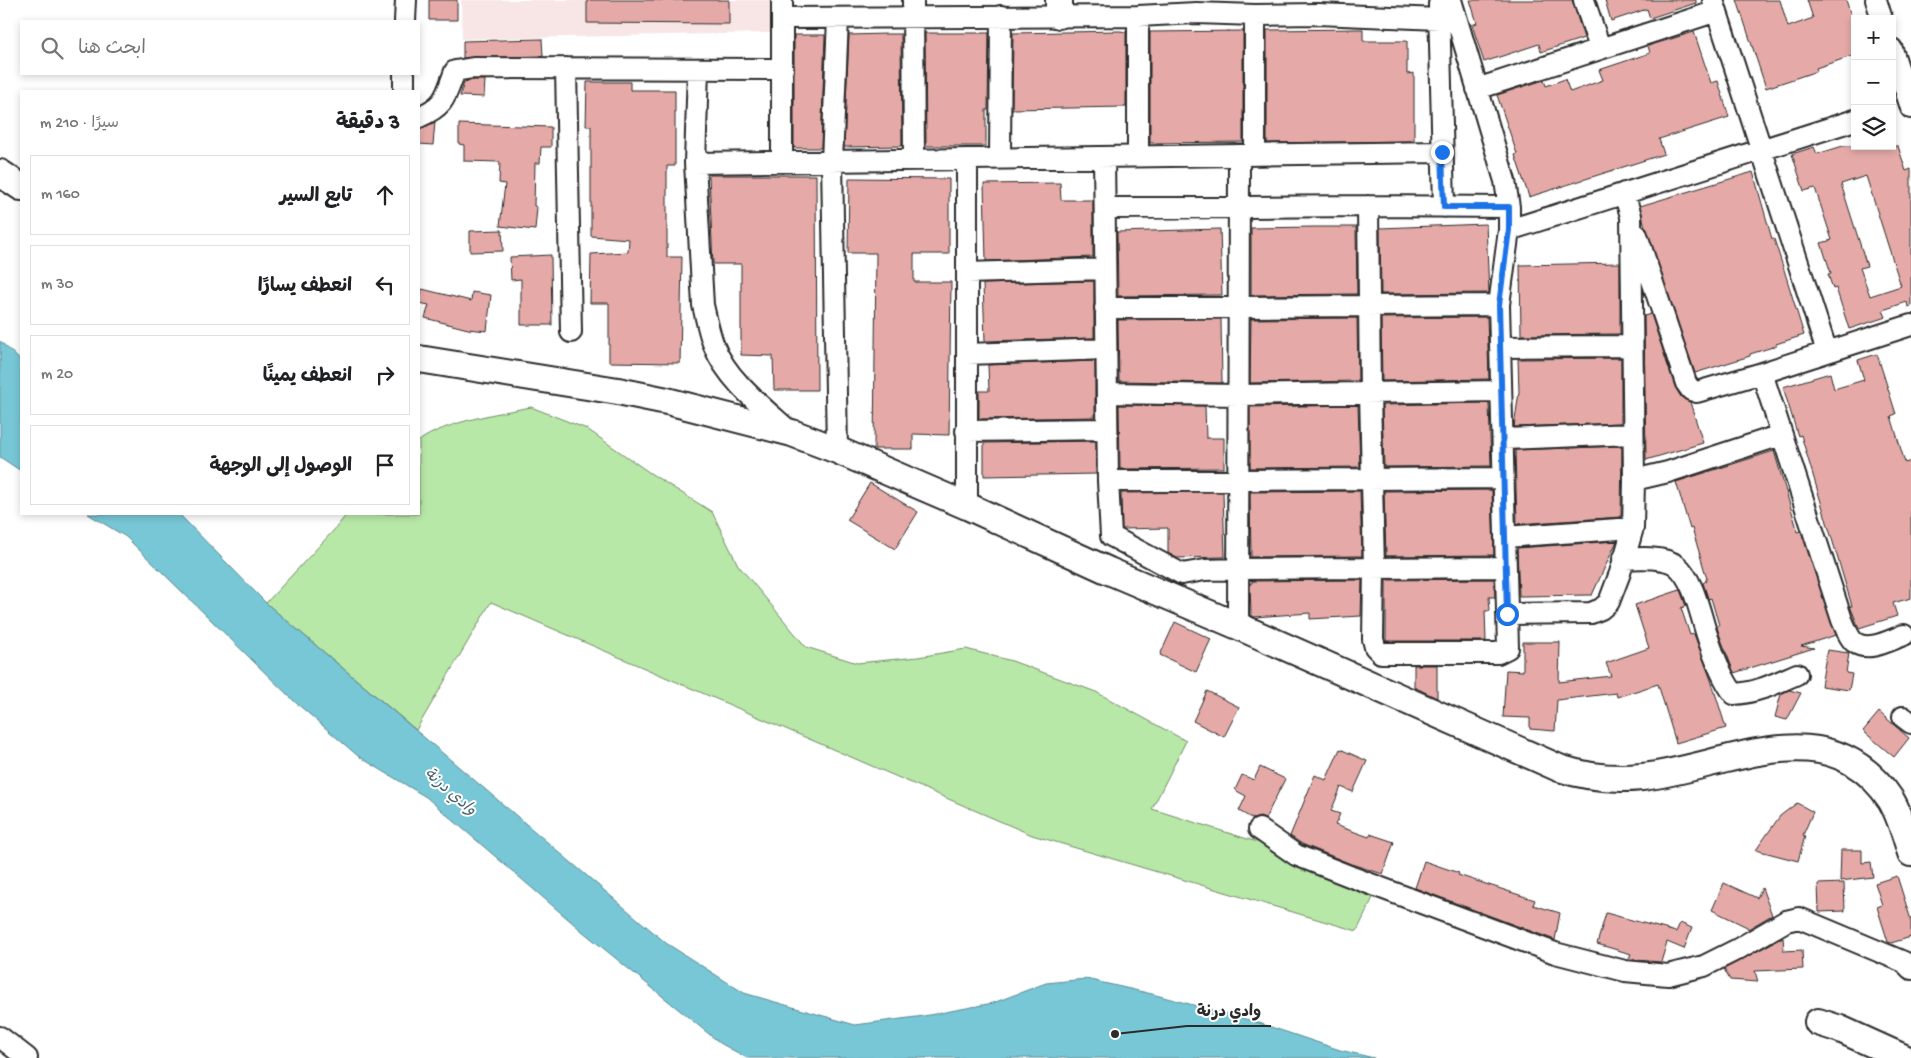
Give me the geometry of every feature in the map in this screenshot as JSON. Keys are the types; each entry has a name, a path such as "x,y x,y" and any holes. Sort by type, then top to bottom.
{"street":[{"path":"405,20 406,0"},
{"path":"1368,206 1374,568 1373,639 1375,647 1381,652 1498,653 1508,648 1499,305 1509,230 1509,207 1506,181 1451,0"},
{"path":"1584,0 1600,48"},
{"path":"1876,0 1881,15"},
{"path":"1477,89 1600,48 1715,5 1827,352"},
{"path":"782,162 782,9 838,18 913,8 1001,16 1059,8 1138,16 1196,7 1255,15 1318,7 1439,9 1444,207"},
{"path":"913,8 914,160"},
{"path":"1238,626 1239,207 1247,155 1255,15"},
{"path":"1000,158 1001,16"},
{"path":"1138,16 1138,156"},
{"path":"837,450 832,161 838,18"},
{"path":"1895,60 1906,105"},
{"path":"420,117 443,103 455,71 473,68 783,69"},
{"path":"566,68 571,332"},
{"path":"698,69 695,163 703,305 714,347 727,370 754,399 792,433"},
{"path":"404,75 404,90"},
{"path":"1509,230 1851,121"},
{"path":"695,163 1442,152"},
{"path":"1104,157 1107,429 1111,536 1182,574 1206,570 1237,569 1506,567"},
{"path":"967,159 967,506"},
{"path":"0,174 20,186"},
{"path":"1624,193 1686,383 1691,390 1698,392 1911,325"},
{"path":"1105,208 1509,207"},
{"path":"1507,614 1591,613 1601,609 1609,602 1633,528 1631,216"},
{"path":"967,273 1105,269"},
{"path":"1105,308 1499,305"},
{"path":"1500,347 1632,346"},
{"path":"967,354 1106,349"},
{"path":"420,358 618,391 667,401 792,433 837,450 967,506 1109,571 1559,768 1577,774 1596,777 1642,777 1781,748 1807,748 1832,753 1855,765 1875,781 1892,801 1911,853"},
{"path":"1762,373 1842,620 1853,641 1864,647 1884,643 1904,635"},
{"path":"1107,393 1238,395 1502,391"},
{"path":"966,431 1107,429"},
{"path":"1503,439 1633,434"},
{"path":"1634,480 1668,472 1781,435"},
{"path":"1108,481 1503,478"},
{"path":"1505,537 1633,528"},
{"path":"1623,559 1653,558 1675,564 1688,579 1726,683 1734,694 1763,689 1797,674"},
{"path":"1259,829 1296,855 1352,877 1555,954 1625,971 1668,976 1704,966 1786,921 1799,918 1904,962 1911,969"},
{"path":"1818,1022 1840,1029 1904,1058"},
{"path":"0,1037 27,1058"}],"shaded area":[{"path":"461,0 771,0 770,33 462,39"}],"green space":[{"path":"531,407 587,429 650,473 712,512 738,565 806,647 857,663 918,657 966,649 1012,661 1096,692 1186,741 1152,809 1381,881 1357,931 1032,835 491,602 416,730 266,603 346,515 420,515 420,440 430,434 457,423"}],"water":[{"path":"0,341 20,360 20,470 0,457"},
{"path":"90,515 180,515 266,603 666,943 744,993 855,1025 924,1016 993,1003 1046,983 1086,979 1152,994 1253,1021 1340,1050 1374,1058 747,1058 720,1043 582,931 426,797 358,756 294,701 126,537"}],"building":[{"path":"429,0 457,0 457,20 429,20"},
{"path":"587,0 729,0 729,24 587,23"},
{"path":"1470,0 1572,0 1584,38 1541,52 1539,44 1484,62 1472,25 1477,23"},
{"path":"1605,0 1696,0 1696,3 1650,18 1647,9 1611,21"},
{"path":"1737,0 1780,0 1788,27 1813,18 1807,0 1846,0 1851,16 1851,56 1816,68 1817,71 1766,88"},
{"path":"1363,29 1363,41 1407,41 1407,74 1414,73 1414,141 1267,143 1267,30"},
{"path":"1243,31 1243,142 1150,143 1150,32"},
{"path":"1126,32 1126,107 1012,109 1013,33"},
{"path":"1694,32 1711,83 1718,81 1729,117 1659,139 1664,154 1529,197 1497,95 1544,80 1546,86 1565,79 1570,92 1603,80 1599,70 1650,53 1648,46"},
{"path":"925,33 989,33 986,146 926,146"},
{"path":"901,34 902,146 844,147 849,35"},
{"path":"794,35 825,35 821,148 794,148"},
{"path":"542,39 543,56 463,58 463,41"},
{"path":"485,80 484,97 460,96 464,82"},
{"path":"587,82 630,82 630,90 675,90 675,166 667,166 667,257 682,257 680,363 609,362 609,303 590,303 591,254 628,252 629,239 591,236 591,126 586,126"},
{"path":"435,122 433,145 420,144 420,129"},
{"path":"459,124 551,127 551,147 541,147 540,163 535,163 534,206 537,207 535,230 500,226 505,184 499,183 500,162 464,161 464,145 459,144"},
{"path":"1843,146 1851,146 1851,150 1896,150 1896,146 1898,146 1906,171 1911,169 1911,306 1908,307 1907,302 1883,310 1886,317 1849,329 1836,288 1833,289 1828,274 1831,273 1821,243 1832,240 1815,188 1804,191 1792,154 1814,147 1817,154","holes":["1866,176 1901,286 1870,296 1860,268 1867,266 1841,184"]},
{"path":"1753,172 1772,239 1774,239 1804,335 1750,354 1750,356 1695,373 1645,227 1640,206"},
{"path":"709,175 816,175 817,390 774,390 773,356 741,355 741,264 713,264"},
{"path":"849,178 949,179 949,254 914,254 914,282 951,282 949,435 913,434 913,449 874,449 876,253 848,253"},
{"path":"1060,183 1061,200 1093,200 1093,257 986,261 984,184"},
{"path":"1486,224 1489,293 1381,294 1380,228"},
{"path":"1356,227 1357,294 1251,295 1251,228"},
{"path":"1220,229 1222,295 1118,296 1117,232"},
{"path":"502,230 503,251 470,252 470,231"},
{"path":"551,255 552,325 521,325 521,279 511,280 510,257"},
{"path":"1620,263 1620,334 1521,335 1520,265"},
{"path":"1094,281 1094,338 985,341 983,284"},
{"path":"422,289 471,301 472,292 491,295 487,331 468,329 425,318 429,305 420,303"},
{"path":"1651,314 1675,387 1681,397 1690,402 1703,443 1646,460 1644,316"},
{"path":"1487,317 1489,379 1382,381 1381,318"},
{"path":"1357,318 1358,381 1250,383 1251,319"},
{"path":"1221,319 1222,383 1119,381 1118,320"},
{"path":"1877,354 1896,414 1891,416 1905,463 1911,461 1911,598 1893,603 1897,616 1859,628 1850,606 1852,606 1801,435 1798,436 1783,387 1830,373 1834,389 1864,380 1858,360"},
{"path":"1621,358 1621,423 1514,427 1519,392 1518,359"},
{"path":"1095,361 1095,417 979,419 979,391 989,391 988,365"},
{"path":"1489,403 1491,466 1384,467 1382,405"},
{"path":"1119,405 1205,406 1206,438 1224,438 1224,468 1120,469"},
{"path":"1358,405 1360,467 1250,468 1250,407"},
{"path":"1096,441 1096,474 984,476 984,443"},
{"path":"1622,446 1621,517 1517,524 1515,450"},
{"path":"1774,451 1798,532 1801,531 1836,635 1801,646 1814,648 1734,673 1718,631 1717,626 1719,625 1711,598 1708,599 1703,583 1707,579 1676,482"},
{"path":"870,483 918,512 895,549 847,520"},
{"path":"1492,490 1494,555 1386,556 1384,491"},
{"path":"1360,491 1362,556 1251,557 1250,492"},
{"path":"1223,492 1225,557 1177,558 1168,553 1168,528 1122,529 1121,493"},
{"path":"1617,541 1592,595 1519,596 1517,548"},
{"path":"1494,579 1495,597 1489,597 1490,611 1485,611 1486,641 1386,641 1386,580"},
{"path":"1362,580 1361,616 1310,619 1310,613 1254,617 1251,615 1250,583 1252,581"},
{"path":"1680,590 1686,606 1681,608 1690,635 1694,634 1726,728 1676,743 1658,684 1617,697 1616,693 1557,700 1555,731 1530,729 1530,718 1503,717 1506,670 1523,671 1523,642 1560,642 1559,682 1611,676 1606,663 1649,648 1635,605"},
{"path":"1175,622 1211,639 1196,672 1160,655"},
{"path":"1827,650 1849,653 1846,673 1852,674 1849,690 1821,686"},
{"path":"1414,665 1437,665 1437,698 1414,687"},
{"path":"1789,690 1801,693 1787,720 1775,717 1781,694"},
{"path":"1207,691 1239,707 1224,737 1193,721"},
{"path":"1879,712 1909,738 1894,757 1863,731"},
{"path":"1340,749 1367,761 1353,792 1341,787 1331,811 1340,814 1335,825 1369,837 1370,834 1394,842 1383,874 1351,864 1302,844 1290,836 1315,775 1326,780"},
{"path":"1260,767 1285,779 1265,819 1260,817 1253,819 1239,811 1246,796 1235,790 1242,775 1254,780"},
{"path":"1797,803 1813,812 1803,835 1805,836 1798,861 1756,850 1780,816"},
{"path":"1841,850 1862,850 1862,863 1871,862 1873,877 1840,881"},
{"path":"1424,861 1459,873 1458,875 1535,900 1533,905 1560,913 1555,940 1415,888"},
{"path":"1897,876 1911,920 1911,937 1891,943 1888,942 1877,907 1882,905 1875,883"},
{"path":"1724,883 1757,898 1762,888 1772,915 1748,929 1712,910"},
{"path":"1844,883 1845,911 1819,912 1818,884"},
{"path":"1606,913 1676,932 1680,923 1692,928 1684,949 1667,942 1661,962 1637,960 1629,958 1631,954 1597,944"},
{"path":"1783,937 1784,951 1802,950 1803,969 1755,971 1758,982 1730,980 1724,969"}],"place":[{"name":"وادي درنة","path":"1115,1034"}],"route":[{"path":"1442,152 1444,207 1509,207 1509,230 1499,305 1507,614"}]}
